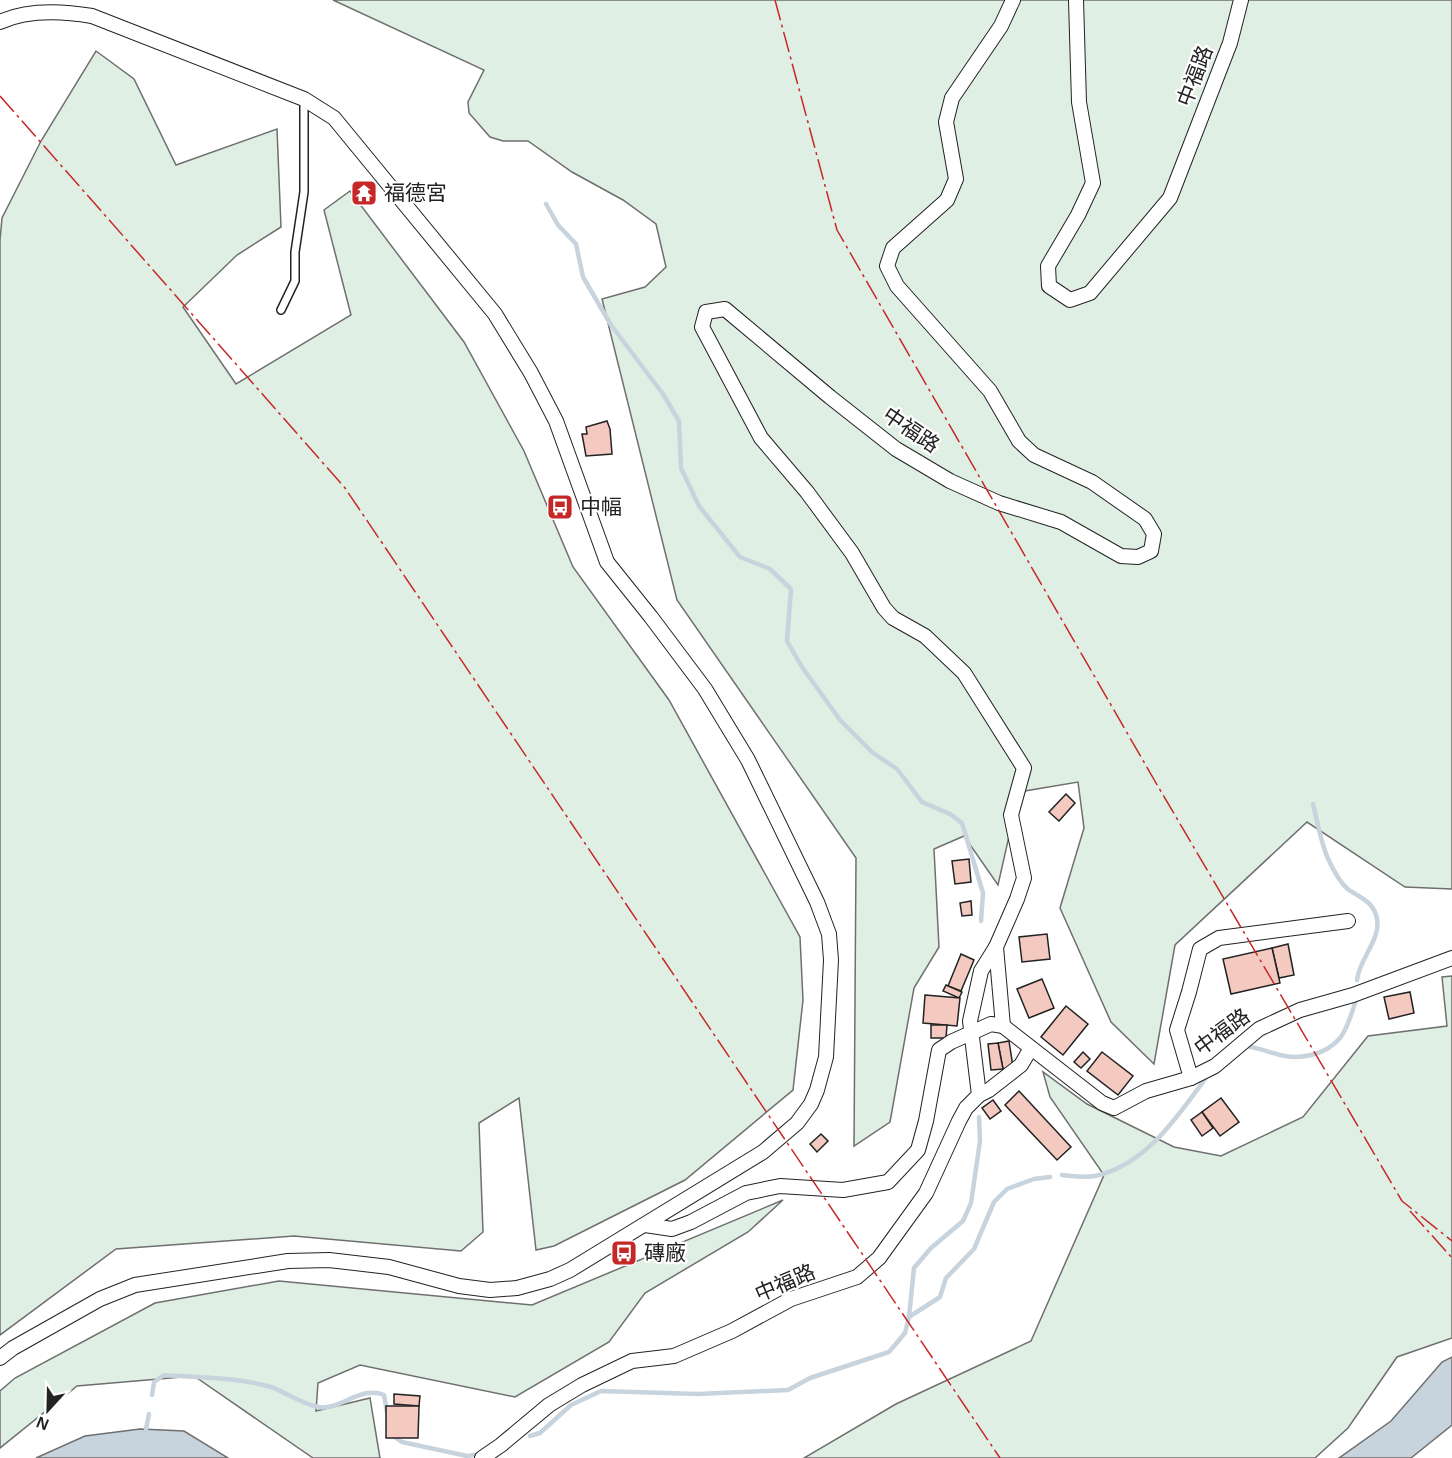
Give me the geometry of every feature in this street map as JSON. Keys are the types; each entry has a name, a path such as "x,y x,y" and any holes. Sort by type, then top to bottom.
{"street":[{"name":"中福路","path":"482,1458 549,1405 582,1385 632,1361 674,1356 732,1331 791,1299 857,1276 879,1258 926,1193 966,1108 979,1095 970,1021 981,971 996,947 1024,878 1011,815 1024,768 964,673 925,636 893,618 884,608 852,554 807,492 761,438 702,327 706,312 725,309 830,397 896,448 950,481 999,503 1061,522 1121,556 1138,557 1151,551 1154,534 1145,519 1092,482 1034,455 1019,441 990,391 897,286 887,266 893,248 947,200 956,179 946,122 952,98 1001,26 1013,0"},
{"name":"中福路","path":"1076,0 1080,102 1093,183 1078,215 1048,266 1049,286 1070,300 1090,293 1170,198 1230,43 1241,0"},
{"path":"0,22 29,13 68,12 92,16 304,99 334,118 495,314 531,373 556,421 607,562 651,616 705,689 742,750 818,902 829,934 831,960 826,1057 811,1104 797,1123 763,1152 570,1270 550,1279 517,1288 490,1290 459,1286 389,1267 329,1260 288,1261 135,1285 100,1299 13,1348 0,1358"},
{"path":"1191,1078 1177,1030 1200,949 1219,938 1348,921"},
{"name":"中福路","path":"996,947 1003,1026 1102,1103 1114,1108 1146,1091 1191,1078 1215,1066 1259,1029 1300,1010 1353,995 1452,958"},
{"path":"645,1225 672,1229 691,1222 746,1193 780,1186 843,1190 888,1182 918,1150 926,1121 939,1050 991,1024 1003,1026"},
{"path":"979,1095 1021,1065 1031,1048"}],"lane":[{"path":"281,310 295,281 295,252 304,192 304,99"}],"green space":[{"path":"333,0 1452,0 1452,889 1405,887 1307,822 1175,945 1154,1064 1111,1022 1060,908 1084,828 1078,782 1019,792 998,885 964,836 934,849 939,947 914,988 890,1122 854,1146 856,858 677,600 602,299 645,287 666,267 656,224 623,200 572,172 528,141 503,141 490,137 469,113 468,102 484,70"},
{"path":"96,51 134,79 176,165 277,129 281,227 237,255 183,307 236,384 351,315 324,210 350,191 464,342 524,451 573,567 669,700 800,937 803,1000 793,1090 685,1180 554,1246 536,1250 519,1098 479,1123 483,1232 461,1251 294,1236 116,1249 0,1335 0,240 2,218 41,141"},
{"path":"1452,976 1452,1338 1397,1357 1348,1428 1315,1458 804,1458 896,1404 1031,1341 1104,1175 1050,1097 1043,1072 1087,1104 1174,1147 1221,1156 1303,1117 1368,1036 1447,1026 1442,977"},
{"path":"783,1200 748,1232 645,1293 609,1342 515,1397 360,1365 318,1383 316,1411 370,1398 380,1458 313,1458 194,1376 77,1386 0,1448 0,1391 15,1378 155,1303 279,1281 532,1305"}],"shaded area":[{"path":"1452,1357 1452,1425 1411,1458 1339,1458 1391,1421 1442,1362"},
{"path":"140,1429 184,1431 228,1458 36,1458 85,1436"}],"building":[{"path":"607,421 612,454 586,456 582,434 587,434 586,427"},
{"path":"1066,794 1075,803 1059,821 1049,812"},
{"path":"969,859 971,882 955,884 952,861"},
{"path":"971,901 972,915 962,916 960,903"},
{"path":"1047,934 1050,959 1022,962 1019,937"},
{"path":"1288,944 1294,975 1279,978 1272,948"},
{"path":"1272,948 1280,983 1231,994 1223,959"},
{"path":"961,954 974,960 961,991 948,986"},
{"path":"1042,979 1054,1008 1029,1018 1017,989"},
{"path":"946,985 962,992 959,998 943,991"},
{"path":"1410,992 1414,1013 1389,1019 1384,997"},
{"path":"925,995 960,998 957,1026 923,1023"},
{"path":"1066,1006 1088,1024 1063,1055 1041,1037"},
{"path":"931,1025 947,1025 946,1038 931,1038"},
{"path":"1009,1041 1013,1067 1003,1069 998,1043"},
{"path":"998,1043 1003,1069 991,1070 988,1044"},
{"path":"1083,1052 1090,1059 1081,1068 1074,1062"},
{"path":"1102,1052 1133,1076 1118,1095 1087,1071"},
{"path":"1019,1091 1071,1147 1057,1160 1005,1105"},
{"path":"1221,1098 1239,1122 1220,1136 1202,1112"},
{"path":"993,1100 1001,1111 990,1119 982,1108"},
{"path":"1202,1112 1213,1128 1202,1136 1191,1120"},
{"path":"821,1134 828,1141 817,1152 810,1144"},
{"path":"394,1394 420,1396 419,1406 394,1404"},
{"path":"386,1406 419,1406 418,1438 386,1438"}],"waterway":[{"path":"546,204 558,225 576,244 583,277 611,325 663,394 679,421 681,468 699,506 740,557 770,569 791,589 787,641 802,667 840,720 873,753 897,769 922,802 950,814 962,823 983,893 981,921"},
{"path":"1313,804 1324,849 1334,870 1346,888 1370,904 1377,919 1376,934 1357,980"},
{"path":"1244,1046 1296,1057 1312,1055 1328,1049 1343,1034 1356,1000"},
{"path":"1062,1175 1095,1176 1131,1161 1160,1136 1208,1075"},
{"path":"530,1436 540,1433 571,1405 601,1391 698,1394 788,1390 810,1378 889,1352 905,1333 914,1268 931,1248 963,1221 971,1203 980,1141 979,1117"},
{"path":"909,1317 940,1297 946,1278 974,1249 994,1202 1007,1189 1034,1179 1050,1177"},
{"path":"152,1395 154,1382 164,1375 218,1378 271,1387 318,1407 334,1405 358,1395 375,1393 384,1395 387,1412"},
{"path":"146,1429 149,1414"},
{"path":"393,1436 402,1442 467,1456 480,1454"}],"power":[{"path":"775,0 837,230 1156,783 1402,1201 1452,1241"},
{"path":"0,96 345,488 1000,1458"},
{"path":"1410,1211 1452,1258"}],"place":[{"name":"福德宮","path":"364,193"},
{"name":"中幅","path":"560,507"},
{"name":"磚廠","path":"624,1253"}]}
